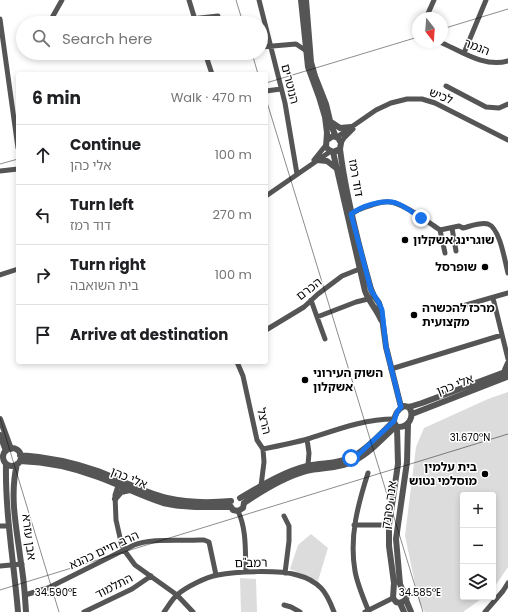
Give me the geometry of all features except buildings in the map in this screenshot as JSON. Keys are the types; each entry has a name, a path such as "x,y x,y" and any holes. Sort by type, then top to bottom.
{"street":[{"path":"53,16 62,0"},
{"path":"189,0 194,16"},
{"name":"הנוטרים","path":"259,0 263,16"},
{"path":"301,0 305,50 310,74 325,118 326,142 328,149 332,152"},
{"path":"268,195 317,160 341,146 336,137 311,62 306,0"},
{"path":"429,12 434,0"},
{"path":"464,53 486,0"},
{"path":"0,19 16,134"},
{"name":"הנוטרים","path":"268,38 281,88 297,174"},
{"path":"270,46 296,44 305,50"},
{"name":"הנמר","path":"448,46 481,61 500,64 508,61"},
{"path":"207,60 211,72"},
{"path":"446,86 486,107 499,108 508,104"},
{"path":"268,91 281,88"},
{"name":"לכיש","path":"336,137 376,110 392,103 407,99 422,99 435,103 508,140"},
{"name":"לכיש","path":"341,146 344,138 364,119"},
{"path":"331,122 340,128 351,127"},
{"path":"303,170 317,158 326,142 331,137 336,137"},
{"name":"דוד רמז","path":"341,146 349,216"},
{"name":"דוד רמז","path":"332,152 362,268 368,299 376,309 383,326"},
{"path":"317,160 327,161 337,170"},
{"path":"0,171 16,169"},
{"path":"349,216 369,206 383,202 391,202 397,203 440,230 459,226 463,228 482,223 494,226 498,234 508,273"},
{"path":"452,228 456,251"},
{"path":"440,230 445,252"},
{"name":"דוד רמז","path":"362,268 372,293 380,305 383,315 383,326 391,369 401,407"},
{"name":"הכרם","path":"268,329 304,307 342,276 362,268"},
{"path":"0,278 3,274 16,270"},
{"path":"452,309 508,293"},
{"path":"493,298 508,358"},
{"path":"317,317 368,299"},
{"path":"311,300 325,339"},
{"path":"391,369 502,335"},
{"path":"507,375 506,366 508,363"},
{"name":"הרצל","path":"238,364 243,376 257,440 263,448 264,462 262,486"},
{"name":"אלי כהן","path":"409,407 469,386 507,375"},
{"name":"אלי כהן","path":"412,414 507,375"},
{"path":"242,501 301,473 314,469 339,467 354,461 369,451 396,423 397,412 401,407 409,407 412,414 411,420 408,424 402,427 396,423 372,420 280,446 263,448"},
{"path":"0,419 8,450 3,458 6,464 11,466 19,460 16,450 8,450"},
{"path":"242,501 262,486 291,471 308,465 336,463 359,454 396,423"},
{"name":"אנה פרנק","path":"394,591 389,546 389,525 398,464 396,423"},
{"name":"אנה פרנק","path":"402,589 400,584 396,539 407,462 408,424"},
{"path":"0,435 8,450"},
{"path":"307,439 309,453 308,465"},
{"name":"אלי כהן","path":"19,460 58,465 165,498 184,501 231,504"},
{"name":"אבן עזרא","path":"19,460 14,476 13,492 26,612"},
{"name":"אבן עזרא","path":"6,464 9,526 18,612"},
{"path":"368,473 358,504 354,525 355,571 368,611 393,598"},
{"path":"119,483 115,499 118,528 124,550 135,565 177,595 194,612"},
{"name":"אלי כהן","path":"119,483 130,490 164,503 185,507 231,504"},
{"path":"115,499 121,492 130,490"},
{"path":"242,501 236,498 231,504 235,511 238,511 243,521 246,572"},
{"path":"238,511 243,508 242,501"},
{"path":"284,516 289,526 289,541 285,572"},
{"path":"354,525 389,525"},
{"path":"0,526 9,526"},
{"name":"הרב חיים כהנא","path":"25,595 48,588 140,542 204,540 209,542 216,575"},
{"path":"0,566 22,564"},
{"name":"רמב\"ם","path":"164,612 177,595 192,585 216,575 246,572 285,572 310,580 322,588 331,603 334,612"},
{"name":"התלמוד","path":"84,612 132,589 151,576"},
{"path":"486,612 508,583"},
{"path":"393,598 394,591 402,589 406,594 403,601 404,612"},
{"path":"393,598 396,602 403,601"},
{"path":"403,601 411,612"},
{"path":"284,605 300,612"}],"shaded area":[{"path":"508,392 508,567 496,585 496,492 460,492 460,600 480,600 463,612 425,612 419,602 405,536 416,447 424,428 488,399"},
{"path":"311,534 328,548 318,581 290,569 298,545"},
{"path":"240,578 256,579 257,612 241,612"}],"place":[{"name":"שוגרינג אשקלון","path":"405,240"},
{"name":"שופרסל","path":"485,267"},
{"name":"מרכז להכשרה מקצועית","path":"414,315"},
{"name":"השוק העירוני אשקלון","path":"305,380"},
{"name":"בית עלמין מוסלמי נטוש","path":"485,474"}],"route":[{"path":"351,458 359,454 394,421 395,416 401,407 386,347 382,310 371,290 351,214 369,206 383,202 391,202 397,203 421,218"}]}
